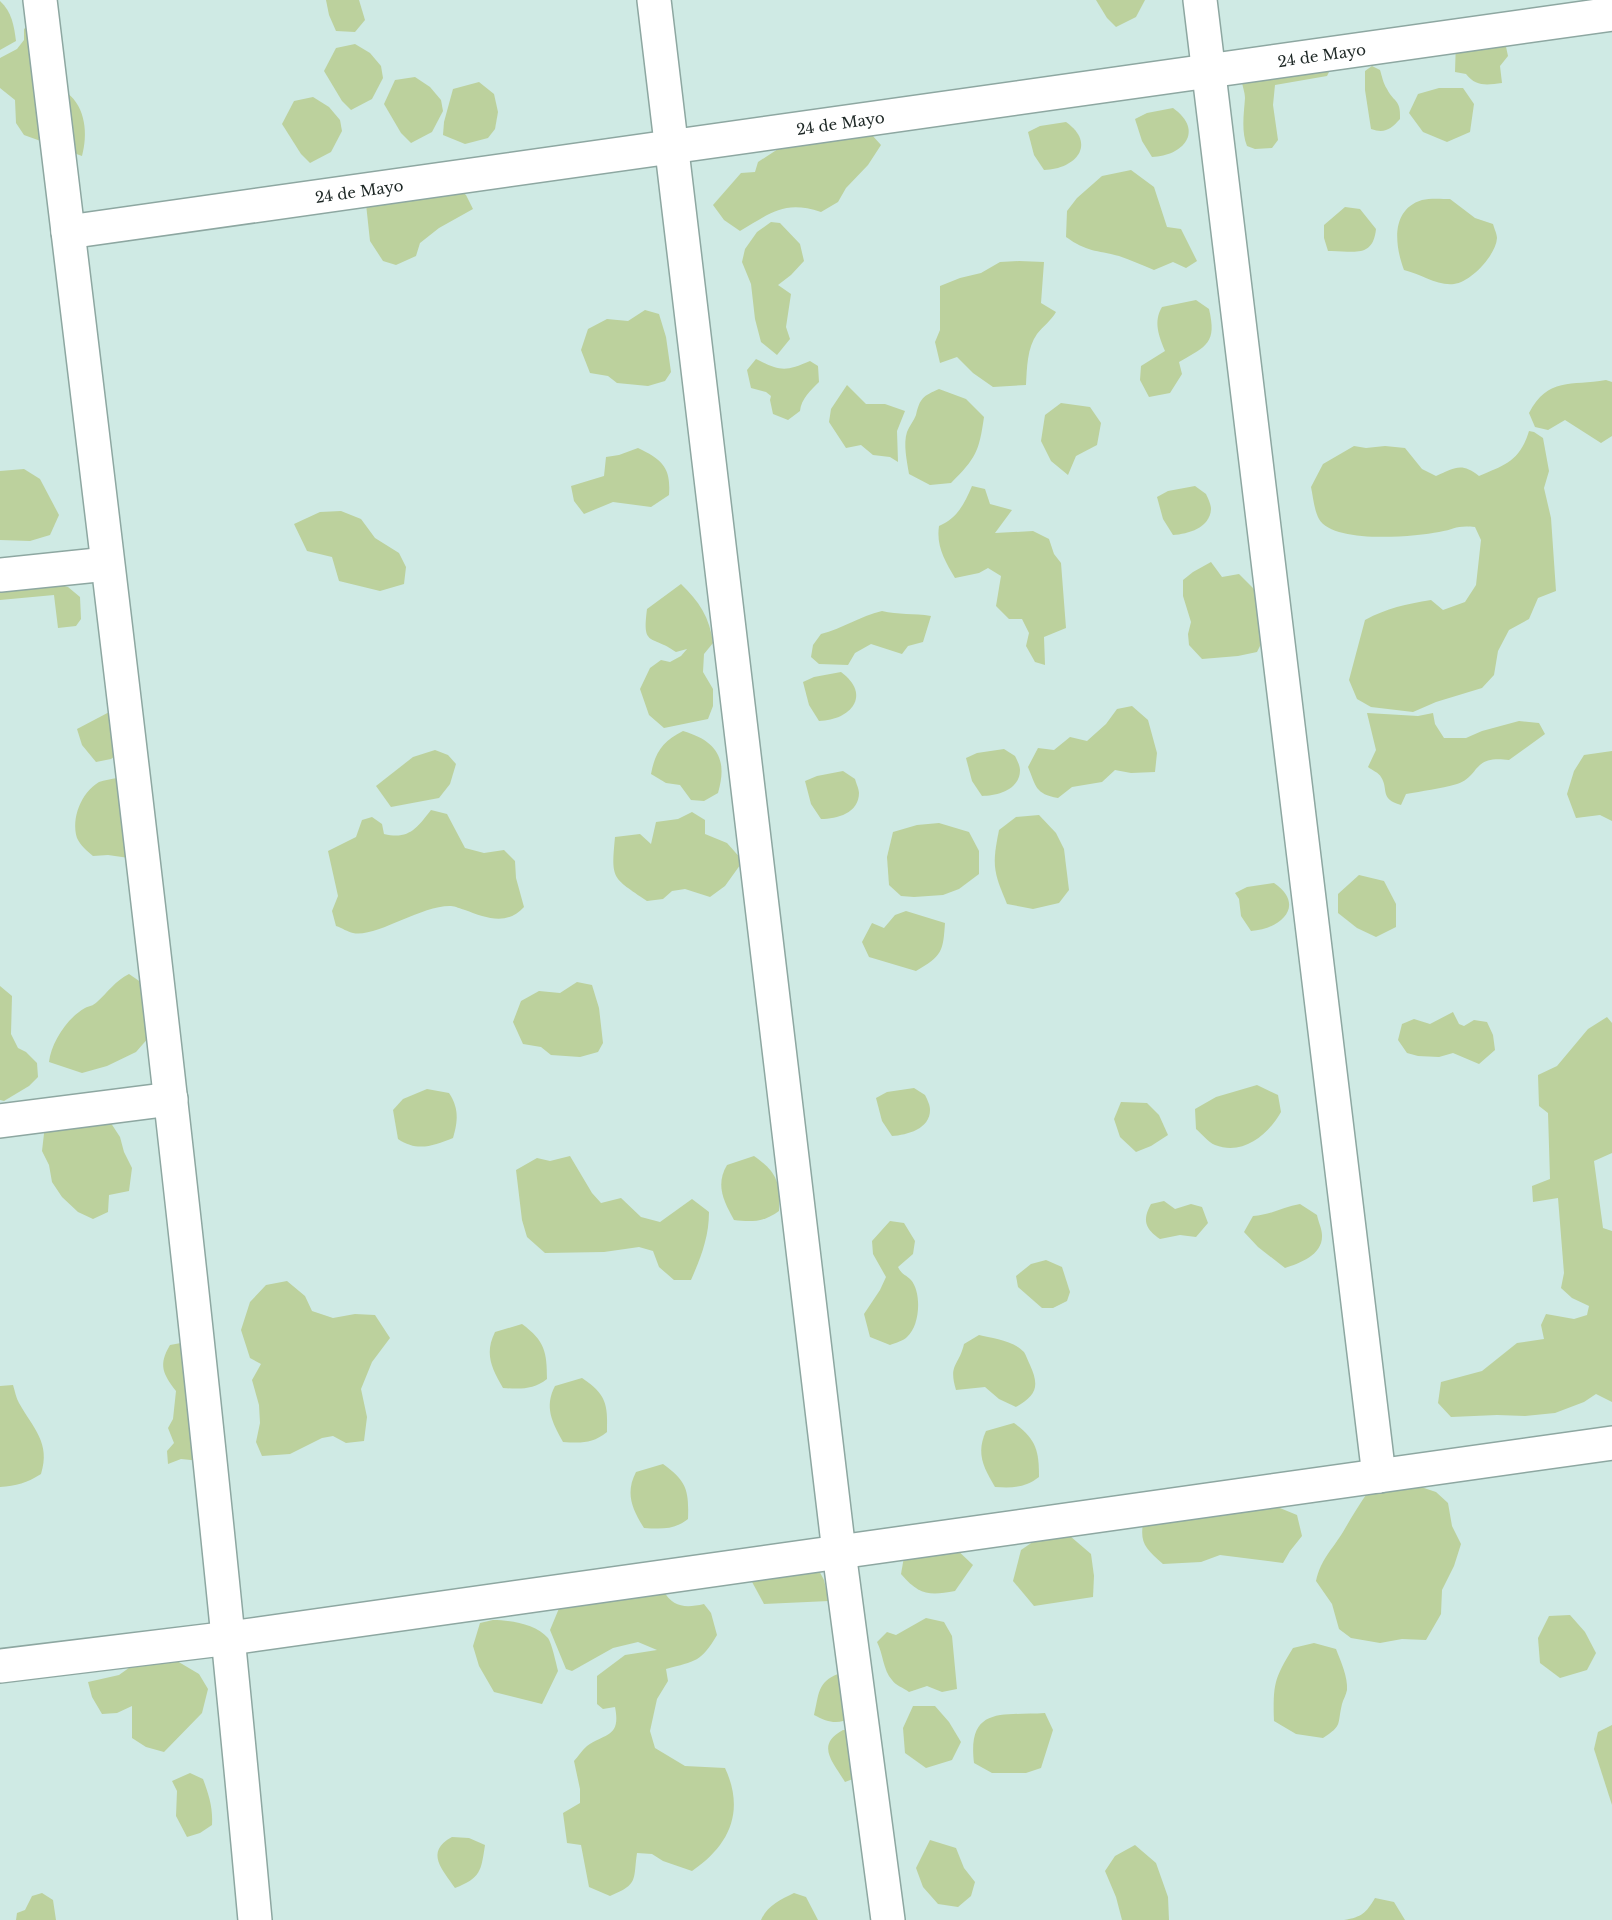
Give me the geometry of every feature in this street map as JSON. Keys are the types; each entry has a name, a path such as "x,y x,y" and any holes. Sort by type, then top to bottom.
{"street":[{"path":"40,0 171,1099 230,1638 255,1920"},
{"path":"654,0 839,1552 888,1920"},
{"path":"1200,0 1379,1476"},
{"name":"24 de Mayo","path":"68,232 1612,14"},
{"path":"0,575 107,564"},
{"path":"0,1120 171,1099"},
{"path":"0,1666 230,1638 1612,1443"}],"green space":[{"path":"326,0 359,0 365,20 355,32 336,31"},
{"path":"1096,0 1145,0 1136,17 1116,27 1107,18"},
{"path":"0,1 10,15 16,41 0,50"},
{"path":"30,24 67,93 82,114 85,139 82,156 24,135 16,123 15,100 0,88 0,58 17,49 24,40 24,29"},
{"path":"1456,40 1505,42 1508,56 1500,66 1502,83 1482,84 1466,74 1455,72"},
{"path":"355,44 370,53 381,66 383,78 372,99 351,110 342,101 324,71 336,48"},
{"path":"1372,66 1380,70 1386,87 1399,108 1400,119 1384,131 1371,129 1365,90 1365,71"},
{"path":"1331,68 1327,76 1275,85 1273,105 1278,140 1272,148 1255,149 1247,146 1243,128 1245,96 1241,78"},
{"path":"415,77 430,87 441,100 443,111 432,132 411,143 401,133 384,104 395,80"},
{"path":"479,82 494,94 498,112 495,129 488,138 465,144 443,135 453,89"},
{"path":"1439,88 1463,88 1474,104 1470,132 1447,142 1423,132 1409,113 1418,94"},
{"path":"313,97 329,107 340,120 342,131 331,152 310,163 301,154 282,124 294,101"},
{"path":"1173,108 1188,125 1189,133 1186,141 1173,152 1152,157 1142,141 1135,119 1147,113"},
{"path":"1066,122 1075,130 1080,139 1079,154 1065,165 1044,170 1034,155 1028,132 1040,126"},
{"path":"801,134 872,135 881,145 868,165 846,188 838,202 821,212 797,207 778,210 740,231 724,220 713,205 741,173 755,172 758,162"},
{"path":"1131,170 1154,187 1167,227 1181,229 1197,261 1186,268 1173,262 1154,270 1119,256 1086,248 1066,237 1067,211 1077,198 1102,176"},
{"path":"444,176 466,195 473,209 439,228 420,243 416,256 396,265 383,261 370,241 366,204"},
{"path":"1425,199 1450,199 1475,218 1493,224 1497,238 1496,245 1482,267 1468,278 1454,284 1435,282 1404,270 1397,240 1400,220 1404,212 1412,205"},
{"path":"1345,207 1360,209 1376,229 1374,239 1366,249 1360,251 1328,251 1324,238 1324,225"},
{"path":"771,222 780,223 800,244 804,261 778,285 791,294 786,327 790,339 777,355 761,342 755,319 751,284 742,262 745,249 757,232"},
{"path":"1000,262 1044,262 1041,303 1056,312 1037,334 1031,345 1026,385 993,387 973,373 957,357 940,363 935,342 940,330 940,286 981,273"},
{"path":"1196,300 1209,309 1212,329 1208,342 1197,352 1179,362 1182,374 1170,393 1149,397 1140,380 1141,366 1165,351 1157,324 1159,313 1162,307"},
{"path":"645,310 659,314 666,337 671,372 665,381 648,386 617,383 608,376 590,373 581,350 588,329 607,319 628,321"},
{"path":"756,359 783,369 810,361 818,366 819,382 804,399 800,411 788,420 773,414 771,396 766,392 751,388 747,370"},
{"path":"1606,380 1612,382 1612,436 1601,443 1565,420 1548,430 1535,427 1529,413 1536,401 1552,388"},
{"path":"847,385 866,404 885,404 905,411 897,431 898,462 890,457 873,455 861,445 846,448 829,422 831,409"},
{"path":"939,389 966,399 984,417 978,447 966,467 951,483 930,485 909,474 905,442 921,401"},
{"path":"1061,403 1090,407 1101,423 1097,445 1076,456 1068,475 1051,461 1041,441 1045,415"},
{"path":"1529,431 1543,438 1549,471 1544,488 1551,518 1556,591 1538,598 1529,619 1509,630 1498,651 1494,675 1482,688 1436,702 1413,712 1371,707 1357,699 1349,680 1365,620 1389,609 1431,600 1443,610 1465,602 1476,585 1481,540 1475,527 1460,527 1411,536 1374,537 1340,532 1327,527 1317,515 1311,487 1323,464 1354,446 1366,448 1385,446 1405,448 1422,469 1436,476 1462,468 1479,476 1504,465 1516,456"},
{"path":"638,448 664,466 669,478 669,495 651,507 613,502 584,514 574,501 571,486 604,476 606,457"},
{"path":"24,469 40,479 59,515 50,535 30,541 0,540 0,471"},
{"path":"972,486 985,489 990,504 1012,510 995,533 1033,531 1049,539 1054,554 1061,563 1066,628 1044,637 1045,665 1035,662 1026,646 1029,633 1022,619 1009,619 996,606 1001,576 988,568 979,573 955,578 942,553 939,526 951,519 959,510"},
{"path":"1195,486 1206,494 1211,507 1210,516 1197,529 1173,535 1163,519 1157,497 1168,491"},
{"path":"341,511 361,519 375,538 399,553 406,567 404,584 380,591 339,581 332,557 307,551 294,524 320,512"},
{"path":"1211,562 1222,577 1239,574 1258,593 1266,634 1257,652 1202,659 1189,645 1188,634 1191,622 1183,596 1183,580"},
{"path":"57,584 68,587 80,597 81,619 76,626 58,628 54,595 0,600 0,588"},
{"path":"681,584 703,610 712,634 713,643 704,654 703,672 713,689 713,706 708,719 664,728 649,715 640,689 650,668 661,660 670,662 681,656 687,649 676,652 647,635 647,609"},
{"path":"882,611 931,616 923,642 908,646 902,654 871,644 855,653 848,665 819,664 811,657 813,645 821,634"},
{"path":"841,672 855,689 854,705 840,716 819,721 809,705 803,682 814,677"},
{"path":"1132,706 1148,720 1157,753 1155,772 1131,773 1115,770 1102,782 1072,787 1058,798 1045,794 1037,788 1028,767 1038,748 1054,750 1070,737 1087,741 1106,724 1117,709"},
{"path":"115,709 130,745 111,759 96,762 82,745 77,729"},
{"path":"1367,713 1418,716 1433,713 1435,724 1444,738 1466,738 1519,721 1539,723 1545,734 1509,760 1497,759 1482,763 1470,776 1457,784 1406,794 1401,805 1387,797 1381,777 1368,767 1376,750"},
{"path":"683,731 695,735 712,746 720,761 722,770 718,793 704,801 691,800 680,785 666,783 651,774 661,748"},
{"path":"1004,749 1015,756 1020,768 1019,777 1007,790 994,795 982,796 972,781 966,758 977,753"},
{"path":"435,750 448,755 456,764 450,784 439,798 391,807 376,786 413,757"},
{"path":"1612,751 1612,821 1600,815 1576,818 1567,794 1574,771 1584,755"},
{"path":"843,771 855,779 859,791 858,800 855,806 846,813 834,818 821,819 811,804 805,781"},
{"path":"117,778 143,785 154,806 152,827 129,858 108,855 93,856 77,838 75,822 79,807 87,793 99,782"},
{"path":"431,810 447,814 465,848 484,853 504,850 515,861 516,878 524,907 511,917 496,919 453,906 439,907 363,933 351,932 336,926 332,911 338,896 328,851 356,837 362,820 372,817 382,824 384,834 400,835 417,827"},
{"path":"692,812 705,820 705,834 727,843 743,861 725,886 710,897 685,889 672,891 663,899 647,901 620,882 613,862 615,837 640,834 651,844 656,822 678,819"},
{"path":"1039,815 1056,833 1064,849 1069,890 1059,903 1033,909 1007,904 995,868 999,830 1016,817"},
{"path":"939,823 969,832 979,851 979,874 959,889 943,895 901,896 889,885 887,857 893,832 917,825"},
{"path":"1359,875 1384,881 1396,904 1396,927 1376,937 1357,928 1338,913 1338,894"},
{"path":"1274,883 1283,891 1288,900 1289,907 1286,914 1272,926 1251,931 1241,916 1239,899 1235,893 1247,887"},
{"path":"906,911 945,923 940,952 916,971 869,957 862,942 872,923 884,928 895,915"},
{"path":"129,974 145,985 150,1036 136,1052 107,1066 82,1073 49,1062 53,1047 66,1024 78,1012 96,1003 116,983"},
{"path":"577,982 592,985 599,1008 603,1043 598,1052 580,1057 551,1055 541,1047 523,1044 513,1022 521,1001 539,991 560,993"},
{"path":"0,986 12,996 11,1034 18,1048 26,1052 37,1063 38,1077 29,1086 4,1101 0,1100"},
{"path":"1453,1012 1459,1024 1464,1026 1474,1020 1487,1022 1493,1035 1495,1050 1479,1064 1453,1053 1439,1057 1407,1053 1398,1040 1402,1024 1414,1019 1430,1024"},
{"path":"1607,1017 1612,1023 1612,1153 1594,1161 1603,1228 1612,1231 1612,1402 1596,1394 1584,1402 1555,1413 1525,1416 1451,1417 1438,1403 1441,1382 1482,1371 1517,1343 1544,1339 1541,1325 1546,1314 1574,1319 1587,1315 1589,1306 1572,1298 1561,1288 1564,1273 1558,1198 1533,1202 1532,1186 1550,1179 1548,1113 1539,1106 1538,1075 1557,1066 1588,1029"},
{"path":"1257,1085 1278,1095 1281,1112 1269,1128 1254,1141 1235,1148 1225,1148 1212,1144 1196,1129 1195,1109 1216,1097"},
{"path":"914,1088 925,1095 930,1108 929,1117 917,1130 892,1136 882,1121 876,1098 887,1092"},
{"path":"427,1089 449,1093 456,1109 457,1120 453,1138 418,1147 398,1139 393,1110 403,1099"},
{"path":"1121,1102 1147,1103 1159,1115 1168,1135 1136,1152 1120,1137 1114,1119"},
{"path":"105,1114 120,1137 132,1168 129,1191 109,1195 108,1212 93,1219 78,1212 62,1197 52,1182 49,1165 42,1151 45,1125"},
{"path":"570,1156 592,1193 601,1203 621,1198 641,1217 660,1222 692,1199 709,1212 704,1247 691,1280 674,1280 659,1267 653,1251 639,1247 604,1252 545,1253 527,1237 522,1220 516,1170 537,1158 550,1161"},
{"path":"754,1156 773,1173 776,1179 779,1211 758,1220 734,1220 722,1193 723,1172 727,1165"},
{"path":"1164,1201 1175,1209 1191,1204 1202,1207 1208,1223 1196,1237 1180,1235 1160,1239 1148,1228 1146,1215 1151,1204"},
{"path":"1300,1204 1317,1215 1322,1233 1321,1242 1319,1248 1310,1257 1285,1268 1258,1247 1244,1232 1253,1216"},
{"path":"890,1221 904,1223 915,1241 913,1254 898,1267 915,1286 918,1309 911,1332 903,1340 890,1345 870,1337 864,1314 886,1277 873,1254 872,1241"},
{"path":"1046,1260 1062,1267 1070,1292 1067,1301 1053,1308 1042,1308 1018,1287 1016,1276 1031,1264"},
{"path":"287,1281 305,1296 312,1311 333,1318 355,1314 375,1315 390,1338 372,1362 361,1389 367,1417 364,1441 346,1443 333,1436 322,1438 290,1454 262,1456 256,1442 260,1423 259,1405 252,1380 261,1364 250,1358 241,1330 250,1302 266,1285"},
{"path":"522,1324 536,1336 543,1348 547,1379 531,1387 503,1388 491,1361 492,1340 495,1332"},
{"path":"979,1335 1009,1343 1025,1353 1035,1385 1032,1394 1016,1407 999,1399 985,1387 956,1390 953,1375 964,1344"},
{"path":"181,1343 201,1461 181,1459 168,1464 167,1451 174,1443 168,1428 173,1419 176,1391 165,1374 163,1364 170,1345"},
{"path":"582,1378 596,1389 604,1400 607,1432 586,1442 563,1442 551,1414 552,1394 555,1386"},
{"path":"13,1385 18,1401 39,1436 44,1453 44,1463 41,1474 36,1477 11,1486 0,1487 0,1386"},
{"path":"1014,1423 1027,1434 1035,1446 1039,1477 1018,1486 995,1487 982,1460 983,1439 986,1431"},
{"path":"663,1464 682,1481 685,1487 688,1519 672,1527 644,1528 631,1501 633,1480 636,1472"},
{"path":"1415,1485 1436,1492 1448,1503 1452,1526 1461,1544 1454,1566 1442,1590 1441,1614 1426,1640 1402,1639 1380,1643 1351,1638 1339,1629 1332,1604 1316,1581 1321,1567 1368,1492"},
{"path":"1275,1506 1297,1515 1302,1536 1283,1563 1220,1555 1201,1562 1163,1564 1147,1549 1143,1539 1144,1517"},
{"path":"1043,1535 1070,1536 1091,1554 1094,1576 1093,1597 1034,1606 1013,1581 1021,1550"},
{"path":"953,1546 973,1565 955,1591 925,1592 913,1586 901,1574 904,1557"},
{"path":"816,1565 824,1580 829,1601 764,1604 751,1580"},
{"path":"570,1582 663,1590 671,1600 680,1605 704,1604 711,1613 717,1635 702,1656 666,1669 668,1681 657,1699 650,1731 655,1748 685,1766 725,1768 734,1799 730,1826 716,1850 692,1871 663,1861 652,1854 637,1853 633,1880 626,1888 610,1896 589,1887 581,1845 567,1843 563,1813 580,1803 580,1789 574,1761 587,1746 610,1733 616,1724 615,1707 603,1709 597,1704 597,1676 625,1655 657,1650 638,1642 613,1648 572,1671 566,1669 550,1630"},
{"path":"1570,1615 1585,1632 1596,1653 1587,1670 1560,1678 1540,1663 1538,1638 1549,1616"},
{"path":"926,1618 944,1622 952,1636 957,1689 942,1692 927,1686 909,1692 893,1682 889,1676 877,1642 887,1632 896,1635"},
{"path":"493,1620 530,1626 548,1638 558,1671 542,1704 494,1692 479,1666 473,1646 480,1623"},
{"path":"1314,1643 1336,1649 1347,1685 1338,1724 1323,1738 1296,1734 1274,1721 1276,1682 1282,1667 1293,1648"},
{"path":"177,1661 199,1674 208,1689 202,1713 164,1752 146,1747 132,1738 132,1706 117,1713 102,1714 92,1697 88,1682 119,1675 133,1665"},
{"path":"838,1674 849,1678 853,1717 834,1722 814,1715 822,1685"},
{"path":"913,1706 935,1706 949,1722 961,1742 952,1760 926,1768 905,1753 903,1728"},
{"path":"1045,1713 1053,1730 1041,1768 1026,1773 992,1773 974,1763 973,1744 976,1731 983,1722 1003,1715"},
{"path":"1612,1725 1612,1805 1594,1749 1598,1732"},
{"path":"843,1730 859,1731 861,1776 845,1782 832,1761 828,1748 835,1736"},
{"path":"190,1773 203,1779 210,1802 212,1825 200,1833 187,1837 176,1816 177,1791 172,1781"},
{"path":"452,1837 469,1838 485,1845 481,1867 475,1877 455,1888 441,1868 437,1855 444,1843"},
{"path":"930,1840 956,1848 964,1868 975,1882 971,1896 958,1907 938,1904 923,1887 916,1868"},
{"path":"1135,1845 1156,1863 1168,1897 1169,1920 1122,1920 1116,1897 1105,1871 1115,1856"},
{"path":"42,1893 53,1900 56,1920 16,1920 17,1913 25,1910 32,1896"},
{"path":"794,1893 806,1897 818,1920 761,1920 771,1907"},
{"path":"1375,1898 1394,1902 1405,1920 1344,1920 1363,1914"}]}
